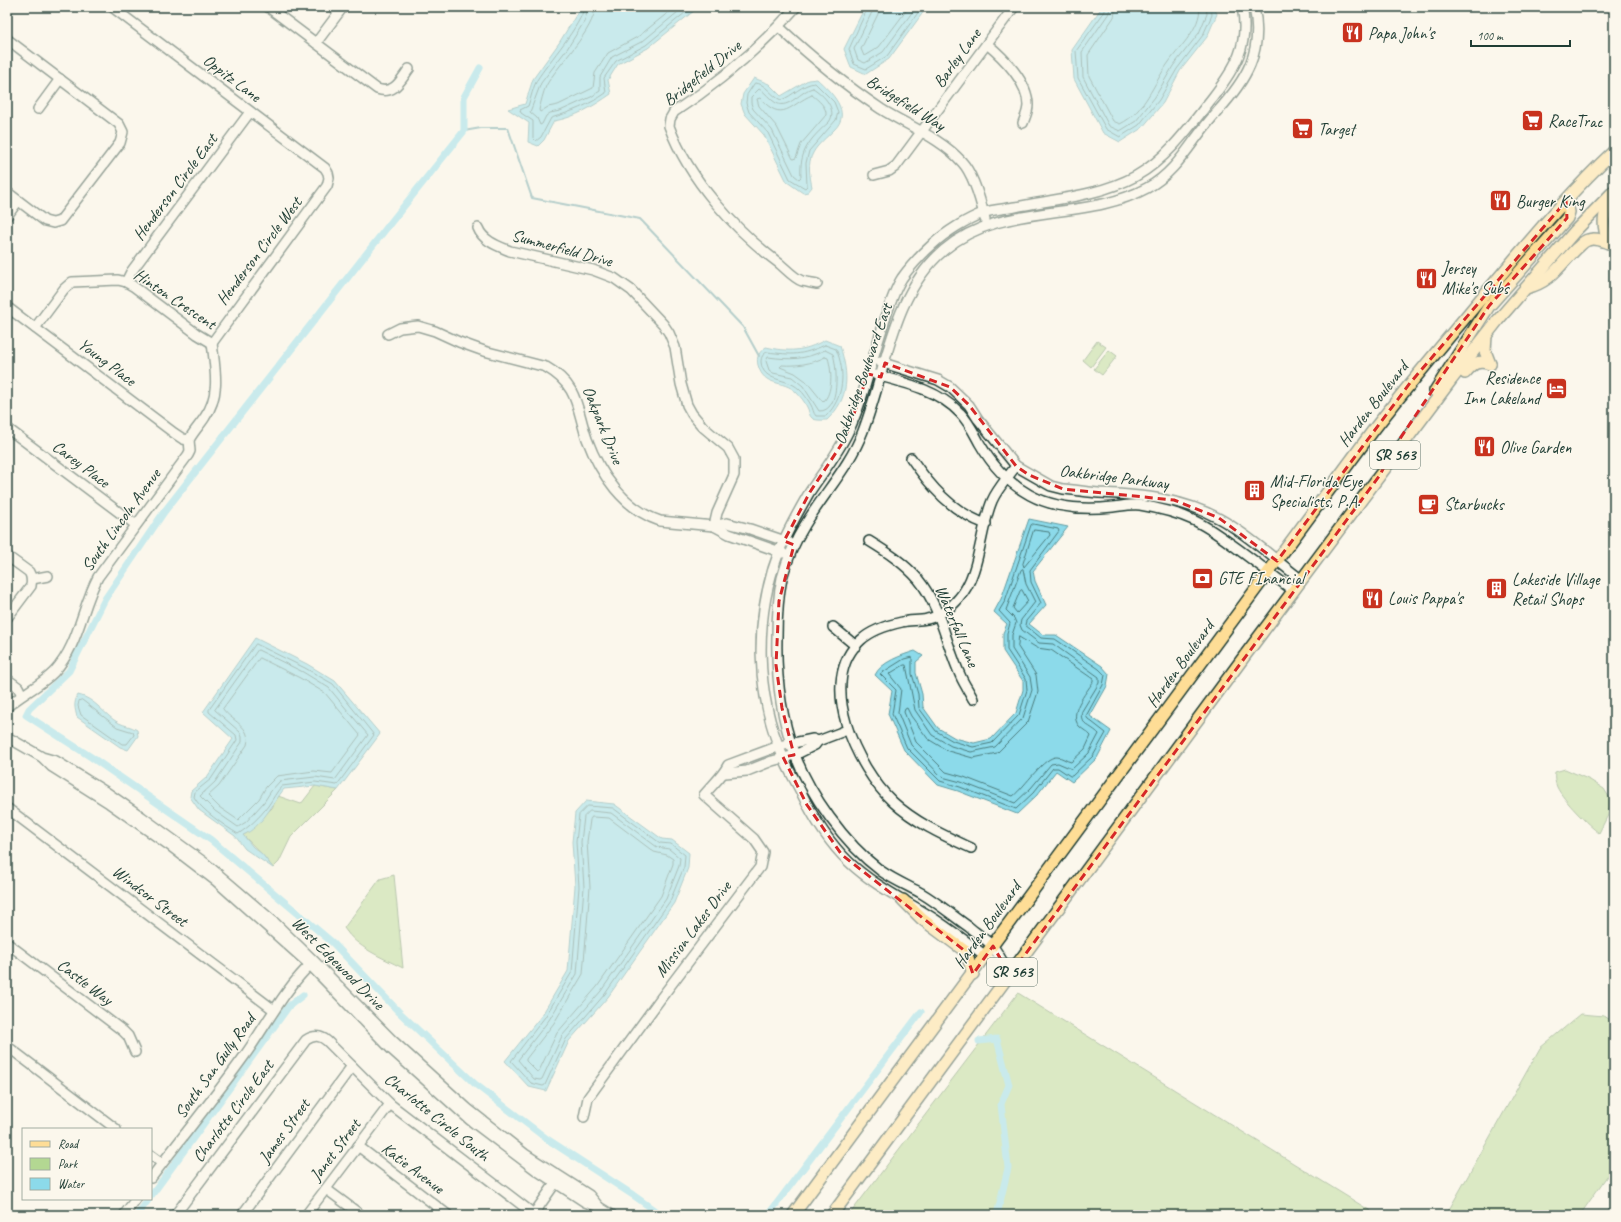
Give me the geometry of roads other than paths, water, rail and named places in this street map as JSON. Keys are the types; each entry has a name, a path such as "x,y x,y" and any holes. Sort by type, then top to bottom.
{"main road":[{"name":"Harden Boulevard","path":"793,1215 973,974 1372,432 1410,383 1542,227 1614,151"},
{"path":"1526,288 1536,286 1549,278 1588,239 1596,239 1609,243 1604,229 1604,218 1611,194"},
{"name":"SR 563","path":"832,1215 1413,430 1486,336 1526,288 1575,231 1611,194"},
{"path":"1380,475 1393,449 1432,395 1489,306 1567,218 1569,212 1566,201"},
{"path":"1413,430 1428,421 1474,363 1482,362 1490,364 1485,351 1486,336"},
{"path":"903,900 922,919 967,954 973,974"}],"street":[{"name":"Oppitz Lane","path":"112,7 325,168 329,176"},
{"path":"268,7 377,89 385,92 392,90 409,69"},
{"path":"316,43 343,7"},
{"name":"Bridgefield Drive","path":"796,7 779,26 728,74 674,112 670,119 669,126 694,172 733,222 759,247 800,280 817,284"},
{"name":"Barley Lane","path":"874,175 896,166 1014,7"},
{"name":"Oakbridge Boulevard East","path":"1010,975 935,920 860,872 842,855 817,821 783,757 765,700 761,659 765,602 779,551 810,492 836,455 851,426 888,309 901,279 914,263 938,239 947,232 984,213 1106,188 1138,175 1160,159 1179,140 1232,71 1240,56 1244,38 1245,23 1242,7"},
{"name":"Oakbridge Boulevard East","path":"1010,975 993,946 937,903 890,877 864,856 832,820 808,782 794,755 782,708 776,665 779,601 782,579 794,545 822,498 842,473 864,430 900,314 922,273 946,247 987,226 1008,219 1109,203 1128,197 1149,187 1167,174 1180,160 1211,118 1232,96 1248,71 1254,54 1256,40 1257,19 1254,7"},
{"name":"Bridgefield Way","path":"779,26 820,63 854,89 881,109 946,147 963,163 974,184 987,226"},
{"path":"7,39 119,124 123,132 120,143 62,219 53,223 45,221 7,192"},
{"path":"986,44 1006,62 1022,86 1028,104 1028,111 1023,123"},
{"path":"38,109 60,79"},
{"name":"Henderson Circle East","path":"126,282 131,272 250,112"},
{"name":"Henderson Circle West","path":"212,343 328,186 329,176"},
{"path":"7,216 18,201"},
{"name":"Summerfield Drive","path":"478,228 487,240 510,251 593,270 614,278 631,290 663,324 675,347 681,384 687,405 700,423 728,448 734,459 734,475 717,513 714,526"},
{"name":"Hinton Crescent","path":"35,328 64,289 72,282 118,280 126,282 197,334 212,343 216,388 213,402"},
{"name":"Young Place","path":"7,307 174,433 183,439 188,440"},
{"name":"Oakpark Drive","path":"388,334 400,328 418,326 436,331 459,342 484,351 539,364 555,372 570,386 579,406 588,440 602,470 613,487 631,506 660,521 714,526 727,523 747,528 794,545"},
{"name":"Oakbridge Parkway","path":"873,360 938,380 950,387 969,405 978,419 1016,466 1051,486 1063,489 1143,495 1174,500 1219,518 1237,529 1302,580"},
{"name":"Oakbridge Parkway","path":"868,374 922,389 936,395 953,407 961,414 971,427 994,466 1030,495 1045,501 1084,509 1138,505 1170,512 1193,520 1209,528 1294,591"},
{"name":"South Lincoln Avenue","path":"7,707 46,680 65,657 76,637 90,594 98,577 188,455 190,451 188,440 206,416 213,402"},
{"name":"Carey Place","path":"7,428 136,525"},
{"path":"911,458 930,484 943,497 967,516 986,524"},
{"path":"971,848 928,828 904,812 872,778 858,755 847,730 841,686 847,660 861,640 880,629 903,622 928,619 951,606 958,600 968,585 992,501 1016,466"},
{"name":"Oakpark Drive","path":"714,526 728,534 790,555"},
{"path":"745,540 747,528"},
{"name":"Waterfall Lane","path":"869,541 898,560 918,579 933,602 961,677 973,699"},
{"path":"7,556 29,572 32,579 30,586 7,618"},
{"path":"32,579 48,576"},
{"path":"833,627 856,646"},
{"path":"7,679 18,687 22,696"},
{"name":"Mission Lakes Drive","path":"725,773 747,771 783,757 794,755 815,745 818,741 847,730"},
{"name":"West Edgewood Drive","path":"7,737 42,758 52,767 109,803 169,845 216,881 312,963 392,1040 468,1109 525,1154 589,1195 599,1207"},
{"name":"Mission Lakes Drive","path":"584,1117 588,1098 760,867 763,852 754,839 704,795 716,780 725,773 728,765 779,746 813,739 818,741"},
{"path":"753,756 757,767"},
{"name":"Windsor Street","path":"7,808 274,1010"},
{"name":"Castle Way","path":"7,943 128,1036 135,1052"},
{"name":"West Edgewood Drive","path":"312,963 392,1050 431,1086 508,1150 536,1170 585,1202 599,1207 612,1215"},
{"name":"South San Gully Road","path":"152,1177 245,1055 274,1010 305,969 312,963"},
{"name":"Charlotte Circle East","path":"180,1213 306,1040 316,1036 323,1038"},
{"name":"Charlotte Circle South","path":"323,1038 390,1104 534,1215"},
{"path":"7,1046 115,1128"},
{"name":"James Street","path":"242,1215 352,1066"},
{"name":"Janet Street","path":"306,1215 390,1104"},
{"name":"Katie Avenue","path":"358,1146 448,1215"},
{"path":"152,1156 162,1163"},
{"path":"534,1215 556,1182"},
{"path":"326,1189 361,1215"},
{"path":"124,1215 135,1200"}],"water":[{"path":"581,7 696,7 695,10 648,48 618,64 608,80 611,94 584,111 554,121 544,140 538,146 528,142 529,123 508,109 525,104 533,79 559,43"},
{"path":"865,7 927,7 889,59 866,74 851,67 844,49"},
{"path":"1102,7 1214,7 1217,14 1207,37 1180,71 1163,103 1142,128 1120,142 1103,133 1074,79 1072,50"},
{"path":"754,78 769,84 781,96 808,80 817,79 834,96 841,109 839,123 817,147 811,157 810,179 812,187 808,192 803,193 787,182 764,135 745,114 741,104 743,94"},
{"path":"825,340 840,346 845,367 846,386 844,395 835,412 827,420 817,420 811,417 805,403 796,392 791,388 769,380 765,377 761,372 757,360 760,353 766,347 782,350 796,350 810,347"},
{"path":"1029,519 1068,527 1033,571 1035,581 1046,605 1029,624 1043,635 1056,635 1102,666 1109,674 1107,686 1090,716 1111,731 1097,758 1072,782 1056,771 1037,795 1017,814 958,791 938,785 904,750 888,714 892,691 875,675 882,666 887,663 915,651 923,656 916,662 916,673 922,694 923,707 938,728 955,738 974,743 991,739 1016,713 1023,690 1023,681 1003,651 1003,633 1007,624 994,612 1001,599"},
{"path":"255,638 307,664 335,681 380,734 338,790 315,786 284,789 261,821 249,832 243,835 253,847 262,854 273,868 245,849 235,836 199,810 190,797 191,791 207,777 233,739 203,712"},
{"path":"78,695 95,703 119,723 137,730 138,736 128,750 120,747 77,717 75,703"},
{"path":"586,801 614,804 662,839 672,840 689,853 688,868 674,903 608,997 569,1041 546,1091 529,1087 505,1061 542,1015 568,971 575,886 572,842 575,813"}],"waterway":[{"path":"480,68 464,97 464,131 164,512 105,599 69,671 29,709 26,715 91,757 211,840 333,943 399,1012 475,1084 547,1139 661,1215"},
{"path":"464,131 481,128 508,128 532,198 640,219 743,327 759,356"},
{"path":"152,1195 289,1006 303,995"},
{"path":"768,1215 921,1012"},
{"path":"979,1041 997,1039 1009,1085 1001,1104 1008,1168 997,1215"},
{"path":"137,1215 148,1200"}],"place":[{"name":"Papa John's","path":"1353,33"},
{"name":"RaceTrac","path":"1533,121"},
{"name":"Target","path":"1303,129"},
{"name":"Burger King","path":"1500,201"},
{"name":"Jersey Mike's Subs","path":"1426,278"},
{"name":"Residence Inn Lakeland","path":"1556,388"},
{"name":"Olive Garden","path":"1484,447"},
{"name":"Mid-Florida Eye Specialists, P.A.","path":"1255,491"},
{"name":"Starbucks","path":"1428,504"},
{"name":"GTE FInancial","path":"1203,578"},
{"name":"Lakeside Village Retail Shops","path":"1496,589"},
{"name":"Louis Pappa's","path":"1372,598"}]}
